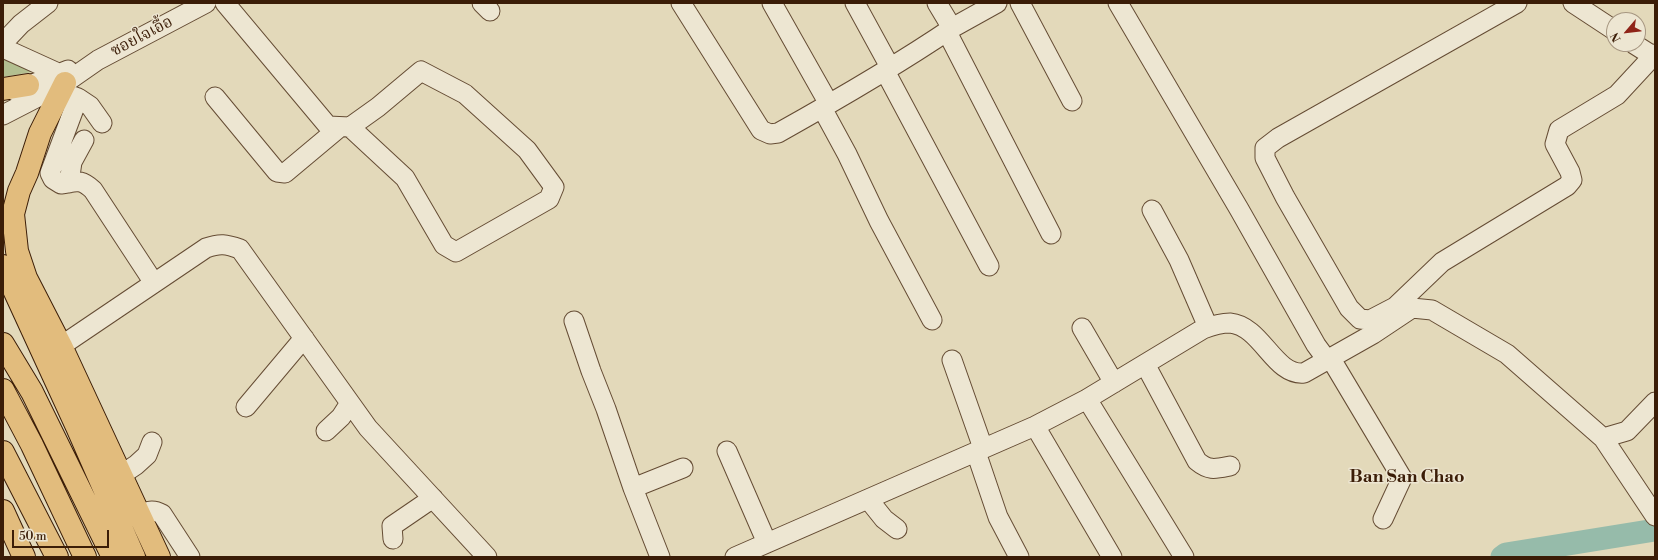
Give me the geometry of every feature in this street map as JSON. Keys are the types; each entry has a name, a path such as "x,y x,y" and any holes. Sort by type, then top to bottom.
{"main road":[{"path":"3,89 28,85"},
{"path":"65,86 40,134 27,173 19,191 13,214 17,251 26,278 74,375 160,557"},
{"path":"6,273 40,306"},
{"path":"6,273 110,499 134,557"},
{"path":"3,344 32,392 113,557"},
{"path":"74,375 110,499"},
{"path":"3,390 32,445 85,557"},
{"path":"3,452 57,557"},
{"path":"3,512 24,557"}],"street":[{"path":"3,43 21,24 48,3"},
{"name":"ซอยใจเอื้อ","path":"65,86 98,60 206,3"},
{"path":"215,97 277,172 285,173 345,127 378,107 420,71 465,94 527,150 554,187 549,198 456,252 444,245 405,178 345,127 328,126 225,3"},
{"path":"681,3 761,130 770,134 778,132 826,106 949,30 997,3"},
{"path":"772,3 826,106 879,221 932,320"},
{"path":"855,3 989,266"},
{"path":"937,3 1051,234"},
{"path":"1020,3 1072,101"},
{"path":"1118,3 1240,209 1316,345 1327,360 1334,364 1402,478 1383,519"},
{"path":"1517,3 1278,138 1265,148 1265,158 1285,197 1349,308 1360,319 1370,320 1395,306 1442,262 1567,186 1572,180 1570,172 1555,144 1559,130 1617,95 1654,55"},
{"path":"1573,3 1606,25"},
{"path":"3,48 65,86 90,106 102,123"},
{"path":"3,96 28,85 65,86"},
{"path":"3,115 65,86"},
{"path":"65,86 50,173 53,179 61,184 78,181 87,184 93,190 154,283"},
{"path":"69,183 72,162 84,140"},
{"path":"1152,210 1179,260 1208,327"},
{"path":"60,346 206,248 218,244 230,245 240,249 368,428 487,557"},
{"path":"735,557 1035,426 1087,399 1208,327 1230,323 1242,327 1254,335 1276,360 1297,374 1304,373 1374,334 1412,308 1432,310 1507,354 1603,438 1655,516"},
{"path":"574,321 633,488 660,557"},
{"path":"1082,328 1114,383"},
{"path":"246,407 304,338"},
{"path":"952,360 998,517 1019,557"},
{"path":"1145,364 1197,461 1204,467 1210,468 1230,466"},
{"path":"1087,399 1184,557"},
{"path":"1603,438 1627,431 1655,402"},
{"path":"326,431 342,417 350,403"},
{"path":"1035,426 1112,557"},
{"path":"121,475 136,466 147,455 152,442"},
{"path":"727,451 767,543"},
{"path":"633,488 683,468"},
{"path":"394,540 392,526 433,498"},
{"path":"868,499 884,519 897,530"},
{"path":"139,514 151,510 156,510 162,514 190,557"}],"green space":[{"path":"3,56 32,72 3,77"}],"waterway":[{"path":"1502,557 1506,554 1655,530"}],"district":[{"name":"Ban San Chao","path":"1407,478"}]}
